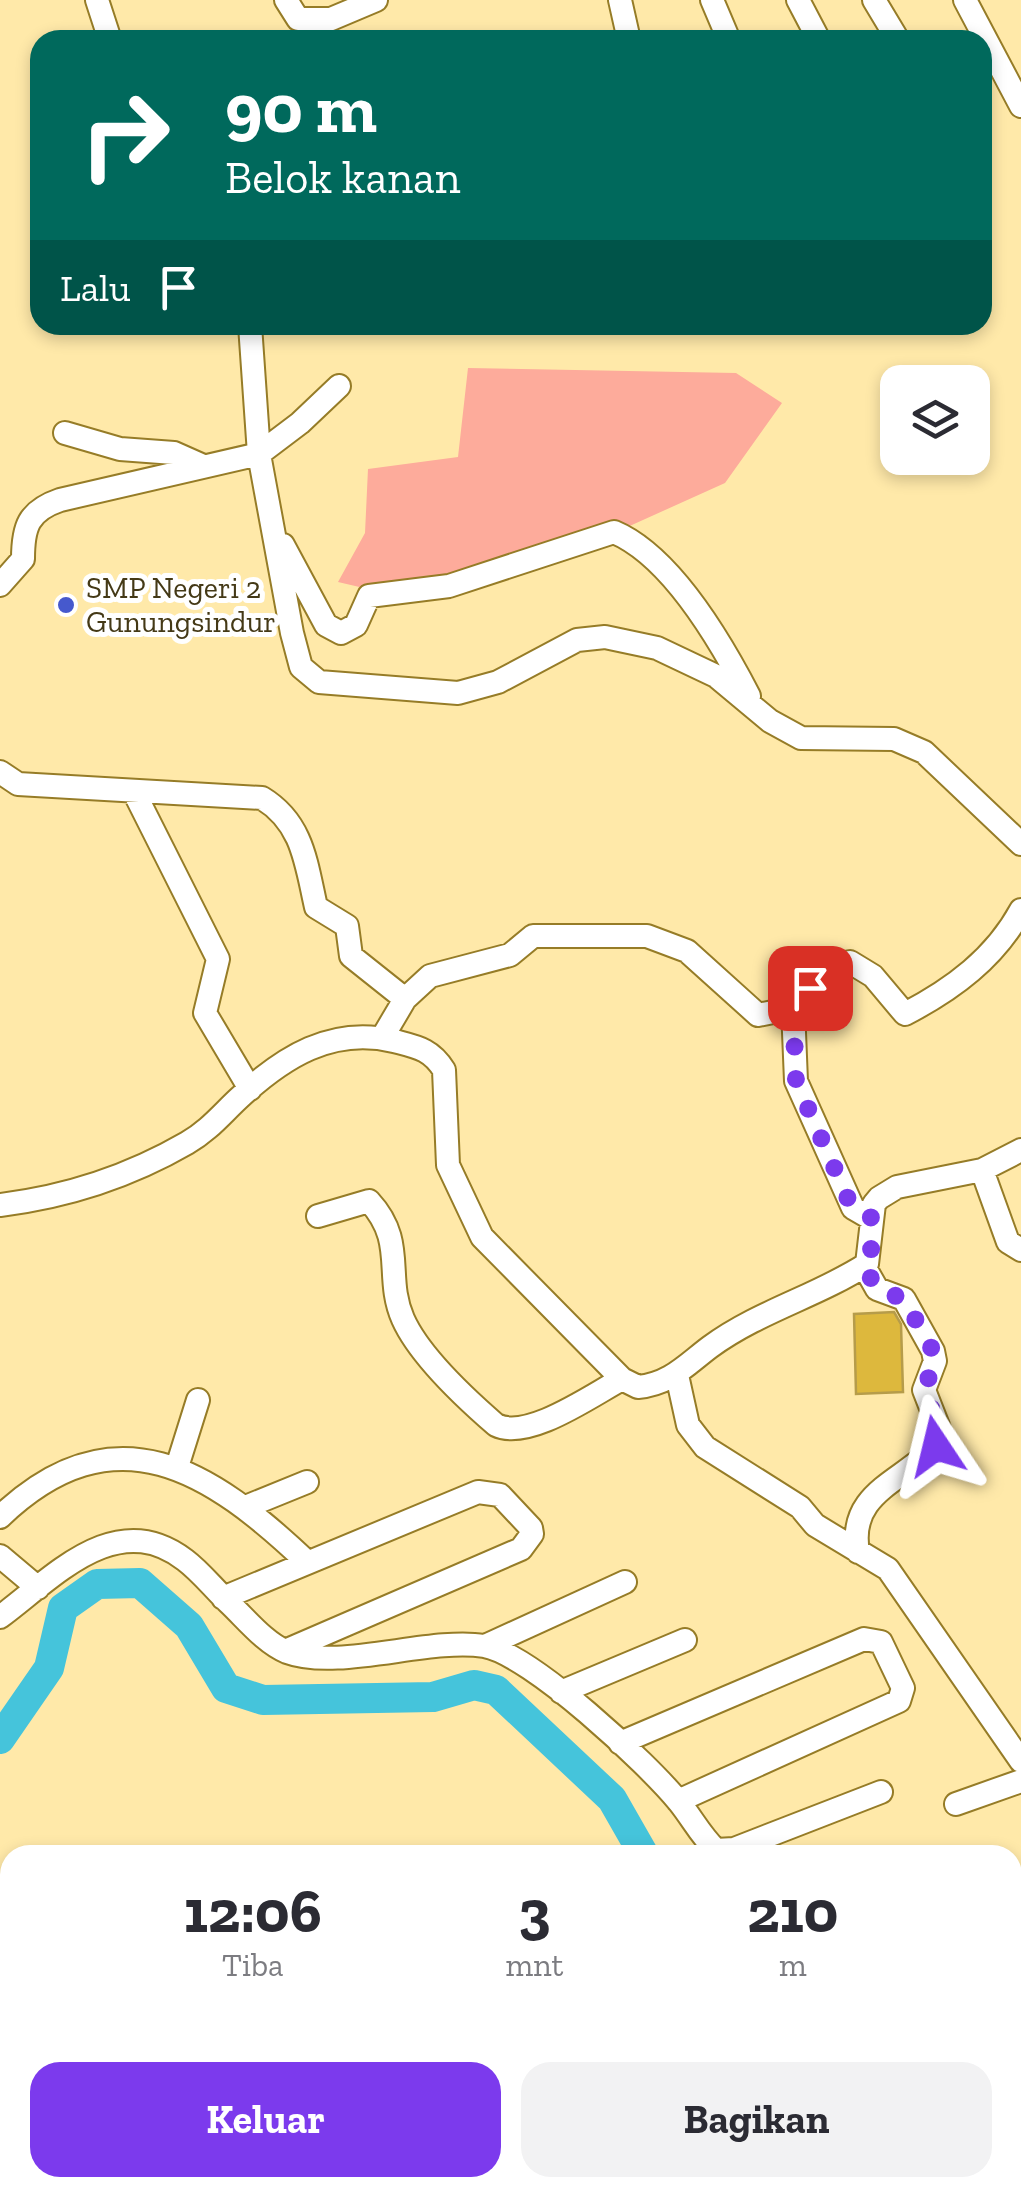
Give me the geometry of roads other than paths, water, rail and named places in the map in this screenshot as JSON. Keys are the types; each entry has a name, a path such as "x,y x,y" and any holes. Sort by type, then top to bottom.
{"street":[{"path":"97,0 107,30"},
{"path":"286,0 298,19 330,19 376,0"},
{"path":"620,0 627,30"},
{"path":"712,0 726,30"},
{"path":"798,0 814,30"},
{"path":"874,0 892,30"},
{"path":"964,0 980,30"},
{"path":"992,52 1021,106"},
{"path":"251,335 259,454 298,658 320,682 438,693 482,689 577,640 606,637 677,654 716,676 801,738 906,743 936,762 1021,844"},
{"path":"0,585 24,560 23,532 36,510 201,465 259,454 339,386"},
{"path":"65,433 120,449 174,453 201,465"},
{"path":"274,528 326,625 341,632 356,625 369,596 449,586 614,532 641,544 721,643 755,708"},
{"path":"0,772 18,784 262,798 286,813 304,855 316,907 347,926 350,956 405,999"},
{"path":"134,792 218,960 205,1012 250,1089"},
{"path":"382,1038 405,999 430,976 510,955 533,936 647,936 687,951 758,1015 793,1008 827,968 850,962 872,976 906,1014 948,992 1006,938 1021,910"},
{"path":"793,1008 796,1081 852,1208 872,1218"},
{"path":"0,1205 50,1197 146,1164 215,1125 250,1089 331,1038 382,1038 424,1048 438,1060 447,1085 448,1165 482,1238 622,1379 638,1387 677,1375 712,1346 781,1304 864,1266 871,1253 872,1218 879,1198 897,1187 982,1170 1021,1150"},
{"path":"982,1170 1008,1242 1021,1250"},
{"path":"318,1216 370,1201 388,1222 402,1318 441,1372 505,1430 530,1426 622,1379"},
{"path":"858,1552 857,1527 866,1504 942,1436 924,1390 935,1361 933,1351 904,1299 877,1289 864,1266"},
{"path":"677,1375 688,1425 705,1447 800,1506 816,1526 888,1569 1021,1761"},
{"path":"177,1466 198,1400"},
{"path":"0,1517 18,1499 72,1468 120,1458 177,1466 248,1506 307,1562"},
{"path":"248,1506 308,1482"},
{"path":"223,1598 485,1490 500,1494 532,1531 521,1549 284,1651"},
{"path":"0,1616 81,1556 121,1539 161,1547 184,1560 284,1651 322,1655 485,1646 625,1582"},
{"path":"0,1556 38,1588"},
{"path":"620,1744 864,1639 881,1642 903,1688 893,1706 678,1800"},
{"path":"561,1692 686,1640"},
{"path":"485,1646 561,1692 620,1744 678,1800 710,1845"},
{"path":"956,1804 1021,1781"},
{"path":"743,1845 881,1792"}],"waterway":[{"path":"0,1739 49,1668 63,1608 97,1584 140,1583 189,1626 226,1688 263,1700 433,1697 474,1685 496,1690 612,1799 638,1845"}],"place":[{"name":"SMP Negeri 2 Gunungsindur","path":"66,605"}]}
